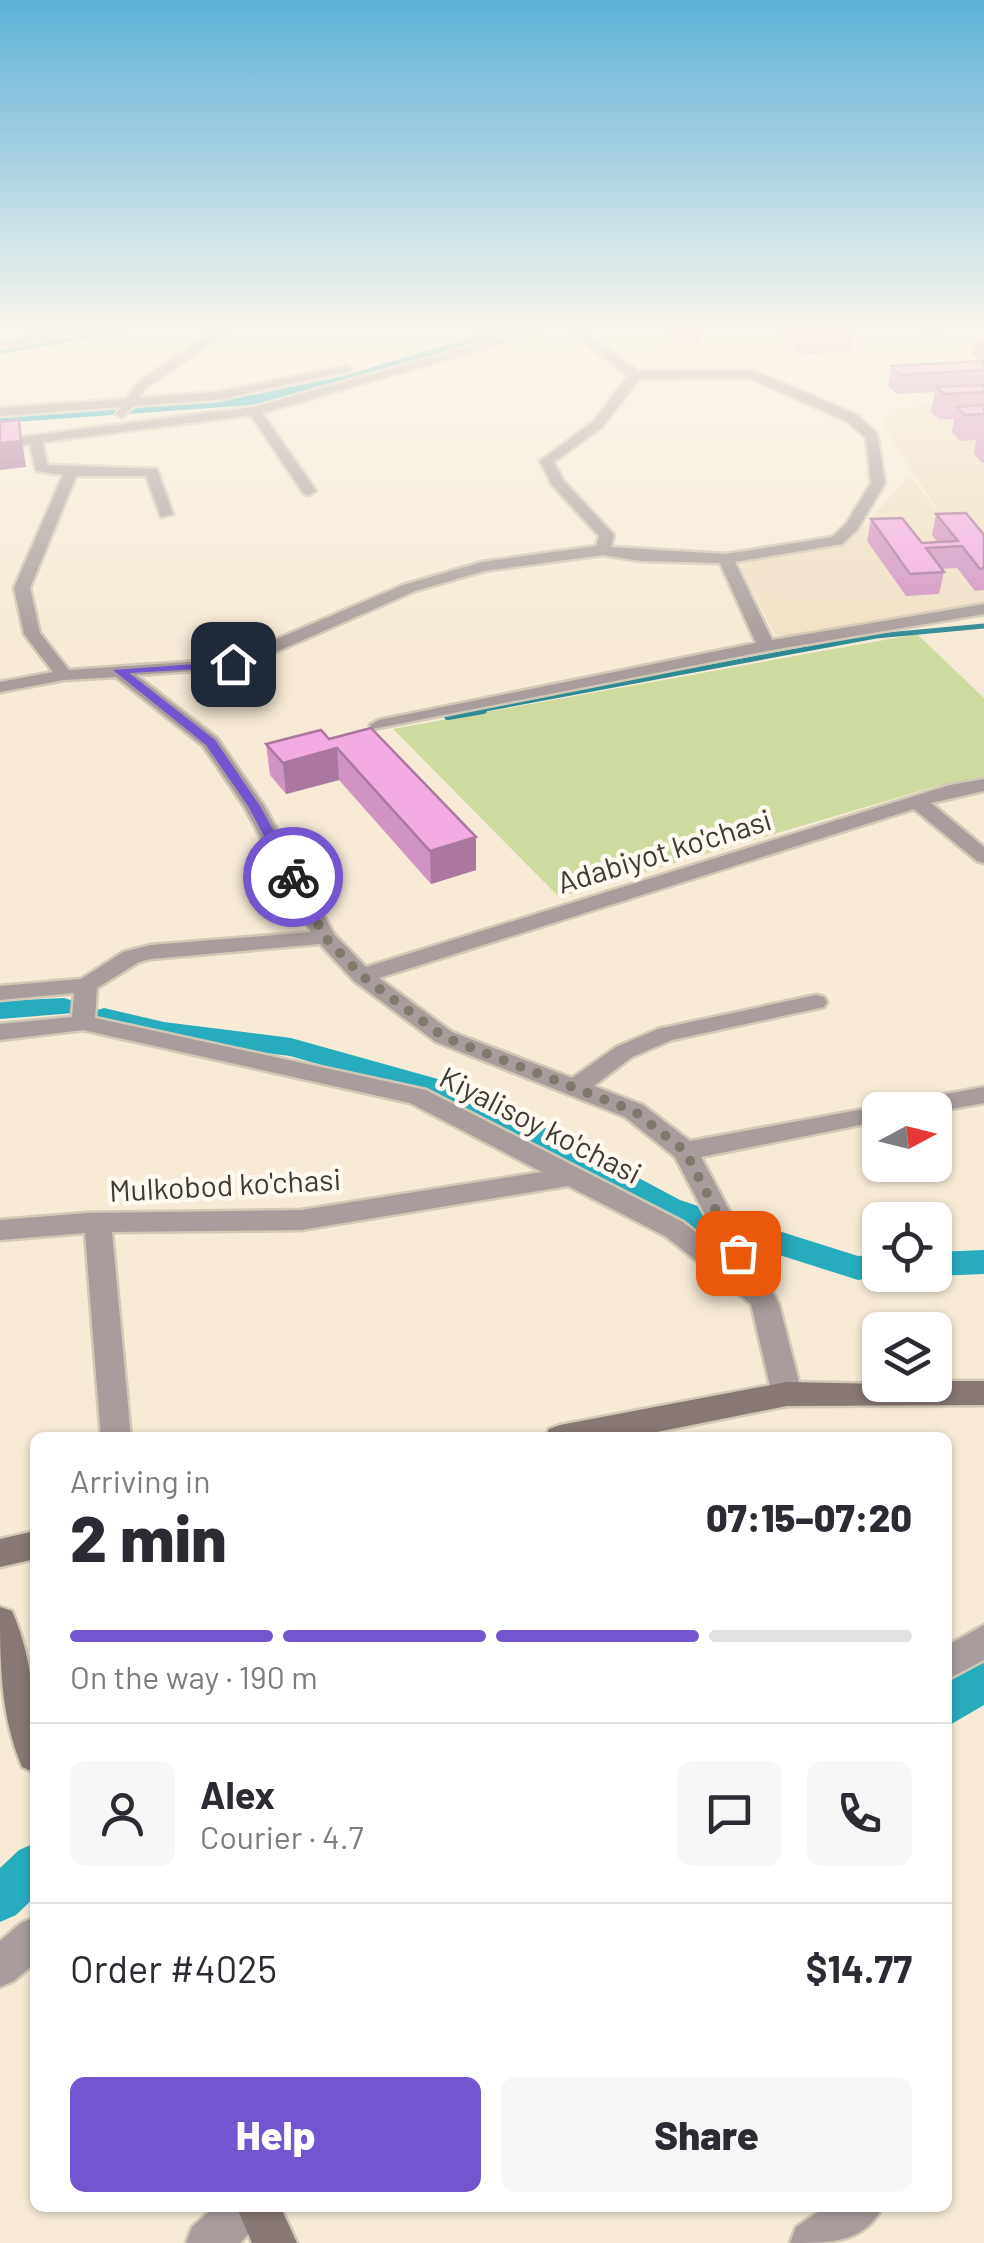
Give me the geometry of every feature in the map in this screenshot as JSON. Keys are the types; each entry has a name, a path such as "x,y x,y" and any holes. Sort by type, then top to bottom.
{"main road":[{"path":"591,1432 786,1394 984,1393"},
{"path":"0,1553 30,1547"},
{"path":"0,1622 30,1736"},
{"path":"261,2212 275,2243"}],"street":[{"path":"0,444 48,437"},
{"path":"272,437 309,491"},
{"path":"584,437 547,462 557,482 608,535 603,550"},
{"path":"0,687 64,675 233,664 409,588 482,567 603,550 641,556 726,559 837,540 852,527 878,483 871,437"},
{"path":"36,440 41,468 152,472 166,514"},
{"path":"64,675 32,634 22,588 70,472"},
{"path":"726,559 766,646"},
{"path":"379,725 766,646 984,609"},
{"path":"118,670 210,742 254,806 325,937 362,976 444,1037 634,1111 685,1151 765,1304 786,1394"},
{"name":"Adabiyot ko'chasi","path":"362,976 957,789 984,785"},
{"path":"919,803 984,858"},
{"path":"0,993 86,985 131,956 150,952 325,937"},
{"path":"83,1023 86,985"},
{"path":"576,1088 624,1052 666,1034 816,1002"},
{"name":"Kiyalisoy ko'chasi","path":"0,1032 83,1023 417,1096 674,1230 765,1304"},
{"path":"952,1101 984,1095"},
{"path":"685,1151 862,1117"},
{"name":"Mulkobod ko'chasi","path":"0,1230 98,1223 301,1220 571,1176"},
{"path":"98,1223 115,1432"},
{"path":"952,1660 984,1640"},
{"path":"0,1967 30,1941"},
{"path":"208,2243 240,2212"},
{"path":"813,2243 855,2212"}],"shaded area":[{"path":"890,437 984,437 984,603 793,636 775,635 741,568 746,560 852,539 909,476 945,521"}],"green space":[{"path":"917,634 984,698 984,777 937,786 559,897 393,729"}],"building":[{"path":"0,437 21,437 21,441 0,443"},
{"path":"966,513 984,535 984,568 980,569 962,546 926,548 944,572 910,574 871,519 902,518 922,543 958,541 936,514"},
{"path":"371,728 476,837 430,851 337,748 283,763 266,744 321,730 329,739"}],"waterway":[{"path":"469,712 876,636 984,626"},
{"path":"448,716 483,710"},
{"path":"0,1010 64,1007"},
{"path":"104,1017 164,1031 291,1047 460,1095 669,1208 696,1217"},
{"path":"753,1235 862,1268"},
{"path":"952,1263 984,1262"},
{"path":"952,1703 984,1681"},
{"path":"0,1899 30,1871"}],"way so far":[{"path":"293,877 325,937 362,976 444,1037 634,1111 685,1151 738,1253"}],"route":[{"path":"233,664 118,670 210,742 254,806 293,877"}]}
